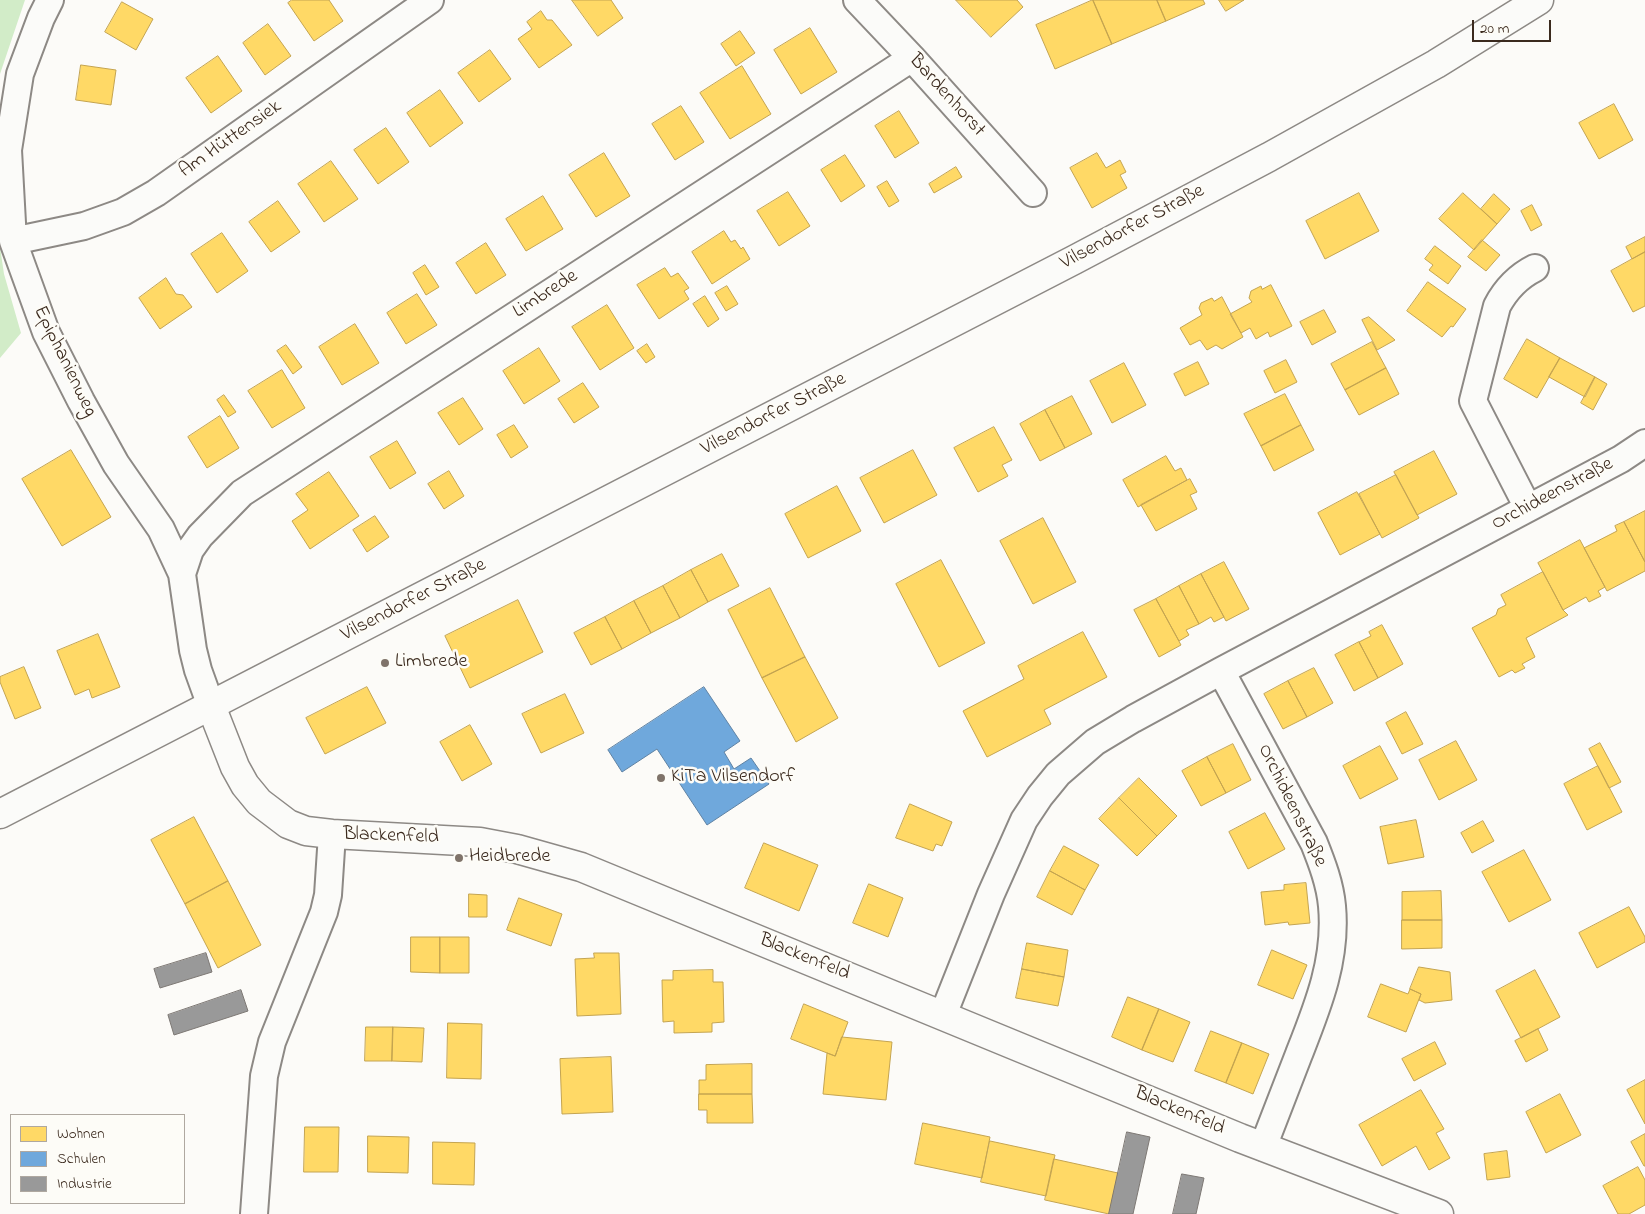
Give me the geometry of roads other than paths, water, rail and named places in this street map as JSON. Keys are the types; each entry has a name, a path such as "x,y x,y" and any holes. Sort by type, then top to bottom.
{"main road":[{"name":"Vilsendorfer Straße","path":"0,814 1074,260 1269,157 1436,64 1539,0"},
{"name":"Blackenfeld","path":"211,706 235,767 245,785 259,802 288,824 306,831 332,834 480,842 517,849 581,867 1262,1147 1439,1214"}],"street":[{"name":"Epiphanienweg","path":"50,0 41,18 20,74 8,150 13,241 46,332 116,464 161,529 182,574 193,650 211,706"},
{"name":"Am Hüttensiek","path":"13,241 84,226 123,212 156,193 430,0"},
{"name":"Bardenhorst","path":"857,0 912,58 1033,193"},
{"name":"Limbrede","path":"182,574 190,550 200,536 242,493 912,58"},
{"path":"1528,508 1473,401 1497,306 1504,292 1535,268"},
{"name":"Orchideenstraße","path":"943,1015 991,894 1024,820 1058,774 1095,742 1221,671 1621,459 1645,443"},
{"name":"Orchideenstraße","path":"1221,671 1314,843 1323,866 1332,905 1332,942 1326,978 1308,1031 1262,1147"},
{"path":"254,1214 264,1076 272,1042 324,912 328,895 332,834"}],"place":[{"name":"Limbrede","path":"385,663"},
{"name":"KiTa Vilsendorf","path":"661,778"},
{"name":"Heidbrede","path":"459,858"}]}
